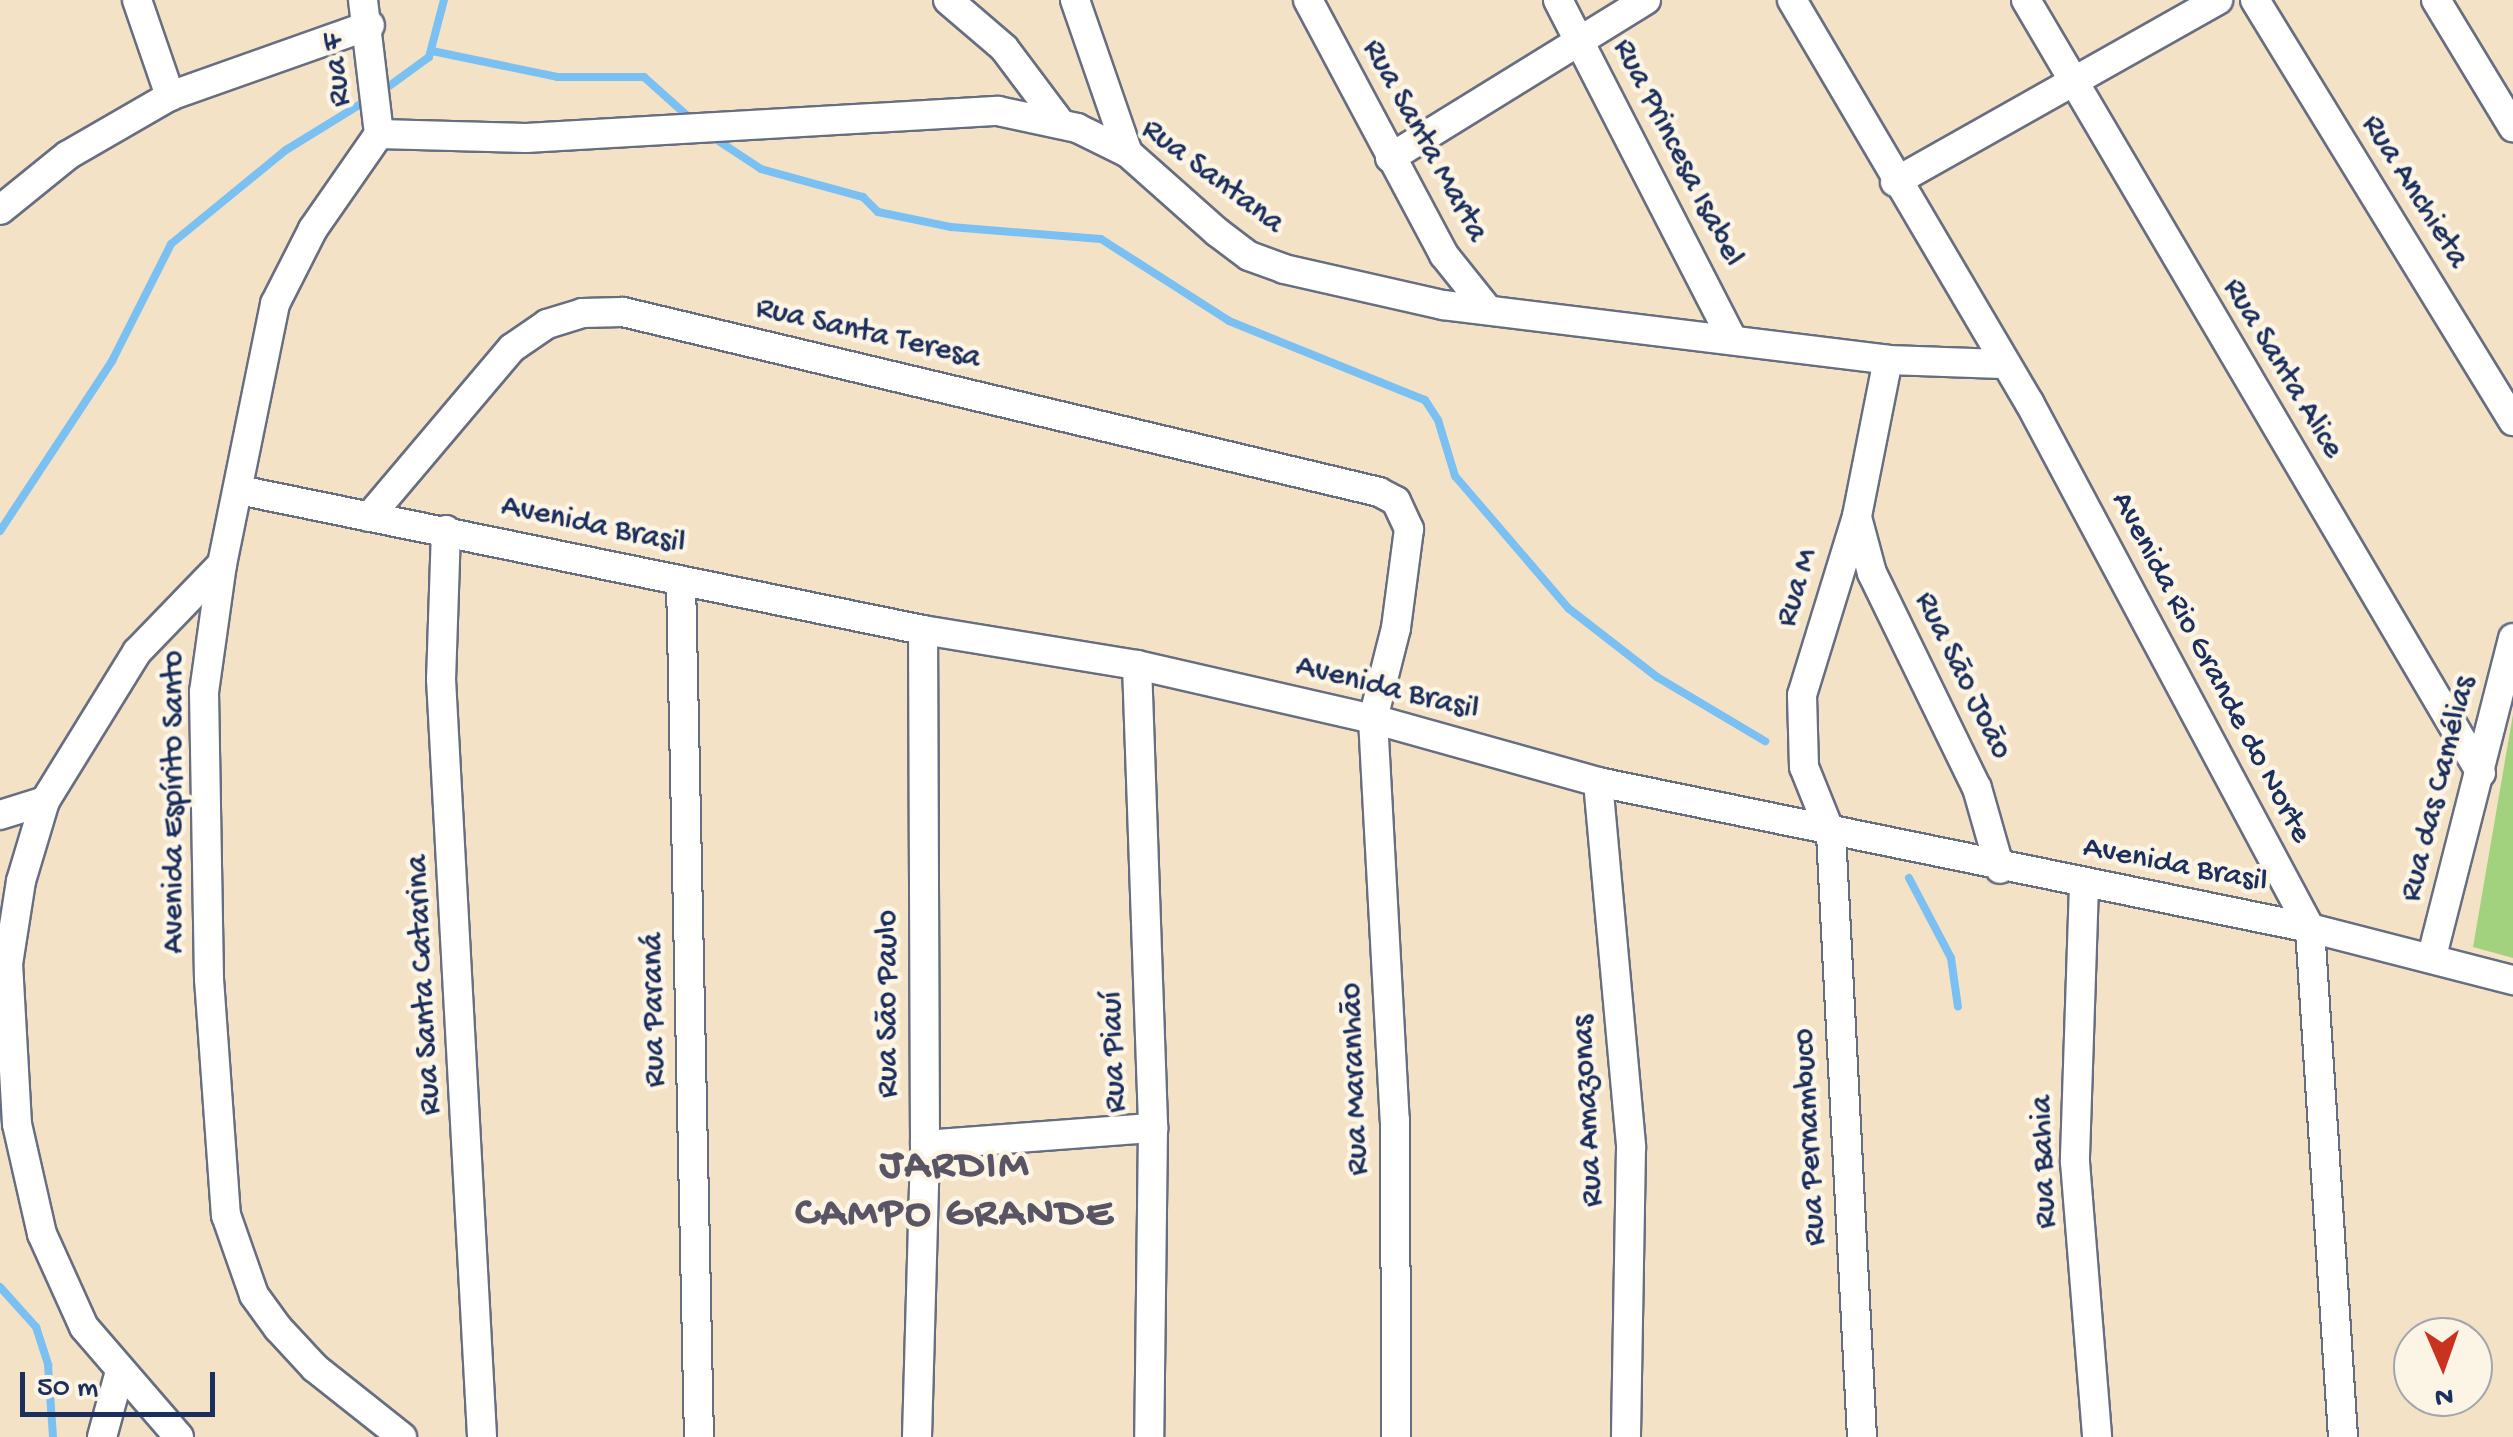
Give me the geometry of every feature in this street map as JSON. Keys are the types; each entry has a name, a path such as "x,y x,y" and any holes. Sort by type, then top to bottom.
{"street":[{"path":"137,0 170,96"},
{"path":"948,0 1004,48 1061,124"},
{"path":"1074,0 1128,153"},
{"name":"Rua Santa Marta","path":"1308,0 1444,255 1488,310"},
{"name":"Rua Princesa Isabel","path":"1558,0 1582,40 1732,338"},
{"path":"1390,158 1646,0"},
{"name":"Avenida Rio Grande do Norte","path":"1792,0 2002,364 2310,928 2343,1437"},
{"name":"Rua Santa Alice","path":"2026,0 2480,772"},
{"path":"1895,182 2218,0"},
{"name":"Rua Anchieta","path":"2254,0 2513,421"},
{"path":"2436,0 2513,127"},
{"path":"0,210 68,156 170,96 367,12"},
{"name":"Rua F","path":"367,12 379,134"},
{"name":"Rua Santana","path":"379,134 526,138 773,128 948,110 998,111 1061,124 1128,153 1249,256 1320,278 1488,310 1888,360 2002,364"},
{"name":"Avenida Espírito Santo","path":"379,134 313,229 275,304 222,564 204,692 209,978 226,1215 254,1295 278,1328 330,1380 402,1437"},
{"name":"Rua Santa Teresa","path":"369,516 512,348 548,324 582,313 624,312 1379,492 1396,501 1410,529"},
{"name":"Rua M","path":"1831,834 1804,767 1802,695 1856,516 1888,360"},
{"name":"Avenida Brasil","path":"240,490 923,630 1136,665 1373,719 1598,782 2000,869 2310,928 2432,956 2513,980"},
{"name":"Rua São João","path":"1856,516 1872,573 1978,788 2000,869"},
{"name":"Rua Maranhão","path":"1396,1437 1395,1120 1373,719 1396,628 1410,529"},
{"name":"Rua Santa Catarina","path":"446,530 441,679 482,1437"},
{"path":"179,1437 119,1375 84,1327 48,1248 17,1124 8,964 20,881 45,801 136,652 222,564"},
{"name":"Rua Paraná","path":"681,581 699,1437"},
{"name":"Rua São Paulo","path":"917,1437 925,1144 923,630"},
{"name":"Rua das Camélias","path":"2432,956 2513,638"},
{"name":"Rua Piauí","path":"1136,665 1153,1128 1149,1437"},
{"name":"Rua Amazonas","path":"1598,782 1631,1148 1626,1437"},
{"path":"0,816 45,801"},
{"name":"Rua Pernambuco","path":"1831,834 1862,1437"},
{"name":"Rua Bahia","path":"2084,885 2075,1162 2097,1437"},
{"path":"925,1144 1153,1128"},
{"path":"102,1437 119,1375"}],"green space":[{"path":"2513,714 2513,958 2473,947"}],"waterway":[{"path":"381,92 429,57 444,0"},
{"path":"432,51 557,77 644,77 693,121"},
{"path":"0,531 112,361 171,244 286,150 369,99"},
{"path":"711,136 761,169 863,197 878,212 951,227 1101,239 1229,321 1425,400 1438,420 1455,476 1568,608 1657,677 1765,741"},
{"path":"1909,878 1951,958 1958,1007"},
{"path":"0,1287 36,1327 48,1365 53,1437"}],"district":[{"name":"JARDIM CAMPO GRANDE","path":"955,1192"}]}
